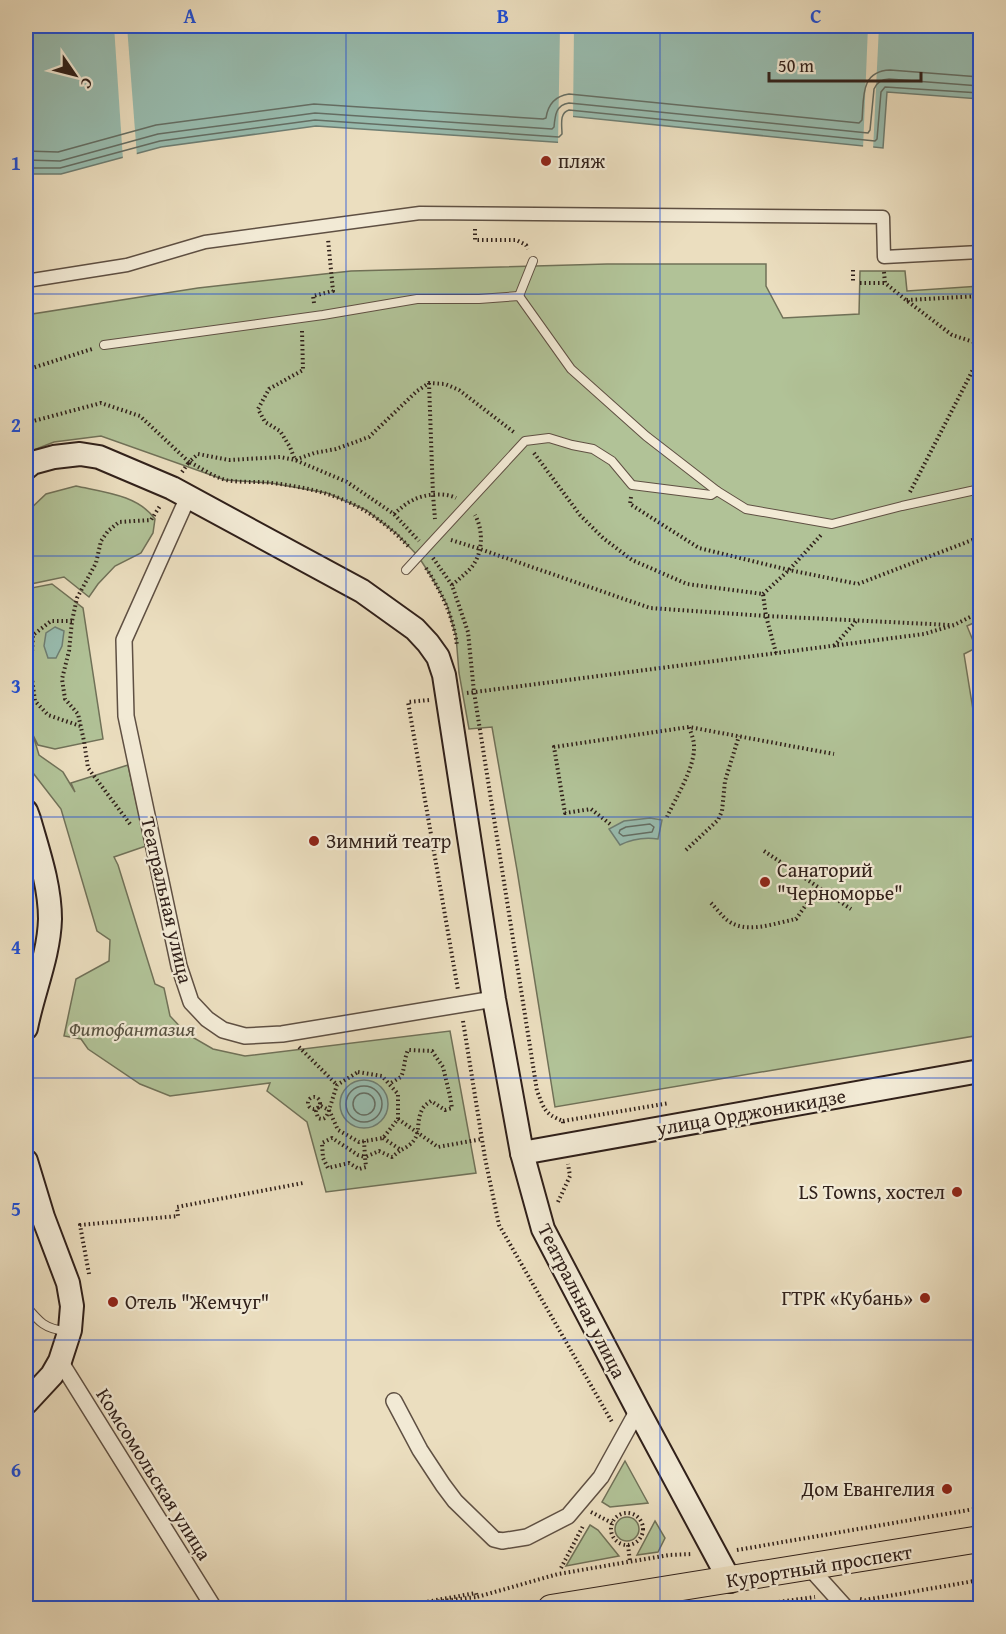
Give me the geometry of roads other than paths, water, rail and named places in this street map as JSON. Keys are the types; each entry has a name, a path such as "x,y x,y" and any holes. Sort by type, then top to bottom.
{"main road":[{"path":"26,468 32,463 54,457 80,454 99,457 180,493"},
{"name":"Театральная улица","path":"180,493 362,591 415,629 438,657 444,675 455,695 494,999 522,1153 543,1229 730,1581"},
{"path":"26,811 46,881 50,919 46,950 26,1028"},
{"name":"улица Орджоникидзе","path":"522,1153 981,1071"},
{"path":"26,1161 43,1216 68,1283 72,1306 70,1330 60,1361 52,1375 26,1403"},
{"name":"Курортный проспект","path":"551,1608 981,1539"}],"street":[{"path":"26,281 127,265 205,242 420,213 883,217 884,257 981,252"},
{"name":"Театральная улица","path":"180,493 124,640 126,716 179,966 191,1002 207,1019 223,1030 245,1036 282,1034 494,999"},
{"name":"Комсомольская улица","path":"60,1361 214,1608"},
{"path":"394,1401 420,1450 455,1501 494,1539 502,1541 527,1537 568,1516 601,1477 638,1410"},
{"path":"810,1568 846,1608"}],"lane":[{"path":"519,296 533,261"},
{"path":"104,345 316,316 417,299 479,299 519,296"},
{"path":"519,296 571,369 646,436 717,492 746,509 832,524 981,489"},
{"path":"406,570 525,441 549,438 593,449 612,461 632,485 711,495 717,492"},
{"path":"26,1306 40,1323 55,1330 68,1332 70,1330"}],"water":[{"path":"26,26 980,26 980,99 887,92 883,148 569,116 568,143 316,126 161,147 61,174 26,174"},
{"path":"55,627 64,631 62,646 56,658 48,658 44,646 46,633"},
{"path":"650,818 662,820 658,839 638,839 620,845 609,829 624,821"},
{"path":"359,1080 369,1080 381,1087 388,1099 388,1109 381,1121 369,1128 359,1128 344,1117 340,1109 340,1099 351,1084"}],"place":[{"name":"пляж","path":"546,161"},
{"name":"Зимний театр","path":"314,841"},
{"name":"Санаторий \"Черноморье\"","path":"765,882"},
{"name":"LS Towns, хостел","path":"957,1192"},
{"name":"ГТРК «Кубань»","path":"925,1298"},
{"name":"Отель \"Жемчуг\"","path":"113,1302"},
{"name":"Дом Евангелия","path":"947,1489"}],"park label":[{"name":"Фитофантазия","path":"132,1029"}]}
